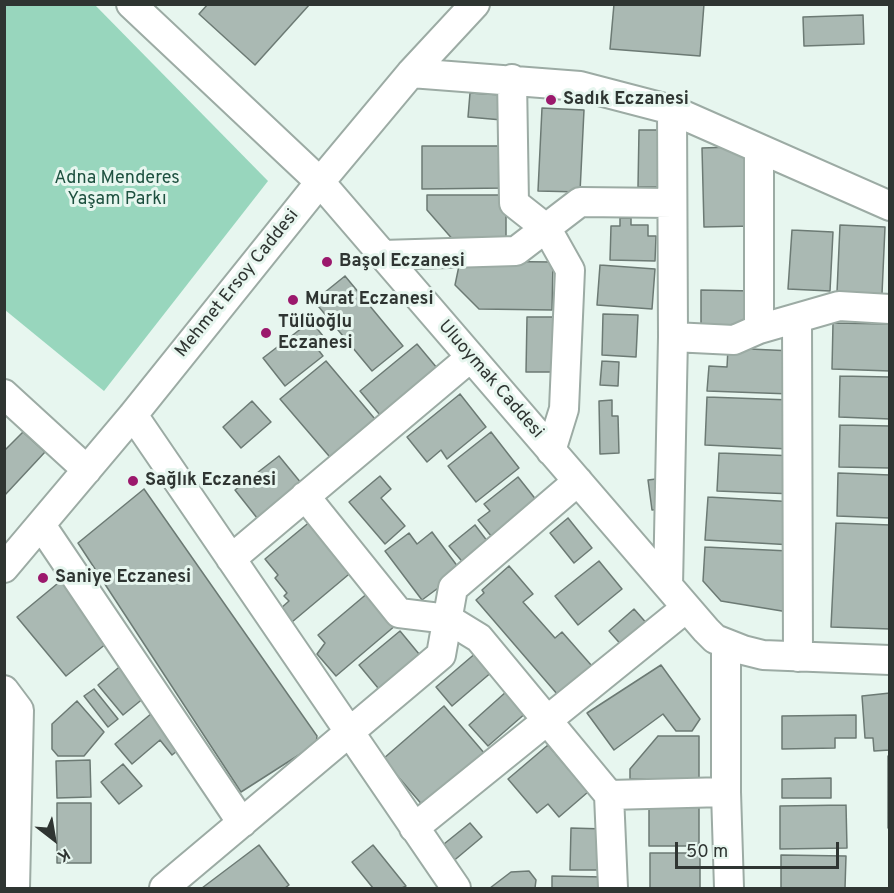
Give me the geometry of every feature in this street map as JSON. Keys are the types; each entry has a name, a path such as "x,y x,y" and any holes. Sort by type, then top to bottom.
{"street":[{"name":"Mehmet Ersoy Caddesi","path":"4,568 87,471 411,73 475,4"},
{"name":"Uluoymak Caddesi","path":"138,7 320,182 715,639 763,655 890,660"},
{"path":"411,73 580,86 672,110 890,206"},
{"path":"512,80 514,203 547,229 570,270 564,409 551,451"},
{"path":"668,586 674,337 672,110"},
{"path":"759,149 759,329"},
{"path":"382,255 516,251 580,202 672,203"},
{"path":"674,337 734,340 759,329 839,306 890,309"},
{"path":"797,319 798,657"},
{"path":"231,559 471,357"},
{"path":"4,394 87,471"},
{"path":"133,415 456,888"},
{"path":"164,888 350,734 441,655 453,588 578,481"},
{"path":"305,496 399,614 448,619 479,638 609,795 613,888"},
{"path":"40,525 242,823"},
{"path":"414,828 686,608"},
{"path":"726,644 726,792 729,888"},
{"path":"4,690 19,710 15,888"},
{"path":"609,795 726,792"}],"green space":[{"name":"Adna Menderes Yaşam Parkı","path":"4,5 95,5 268,181 104,391 5,310"}],"building":[{"path":"208,4 310,4 255,65 199,14"},
{"path":"614,4 704,4 700,56 610,49"},
{"path":"863,15 864,44 804,46 803,17"},
{"path":"470,93 504,95 502,120 468,117"},
{"path":"542,108 584,110 580,192 538,191"},
{"path":"639,130 671,130 671,187 638,187"},
{"path":"422,146 507,146 506,188 422,189"},
{"path":"731,147 752,155 754,226 704,227 702,148"},
{"path":"427,195 506,195 506,242 455,242 427,210"},
{"path":"620,218 631,218 631,225 648,225 648,236 656,236 655,261 610,260 611,226 620,226"},
{"path":"840,225 885,227 882,294 837,292"},
{"path":"792,230 833,232 830,291 788,289"},
{"path":"460,261 553,262 552,310 479,309 455,285"},
{"path":"600,265 655,269 652,309 597,305"},
{"path":"345,276 403,346 372,371 314,301"},
{"path":"701,290 753,291 753,330 701,329"},
{"path":"603,314 638,315 636,357 602,355"},
{"path":"527,317 557,317 557,372 526,372"},
{"path":"311,321 323,336 313,343 323,356 285,386 263,358"},
{"path":"833,323 890,324 890,371 832,369"},
{"path":"417,344 442,374 385,421 360,391"},
{"path":"728,348 793,351 791,394 707,391 709,366 727,367"},
{"path":"326,361 380,425 335,463 280,399"},
{"path":"602,361 619,362 618,386 600,385"},
{"path":"840,376 890,377 890,419 839,417"},
{"path":"460,394 486,427 447,459 441,450 427,462 407,437"},
{"path":"707,397 791,400 789,449 705,445"},
{"path":"612,400 612,416 618,416 619,453 600,454 599,401"},
{"path":"252,401 271,422 241,448 223,427"},
{"path":"840,425 890,426 890,468 839,467"},
{"path":"23,432 45,452 4,496 4,451"},
{"path":"491,432 519,468 476,502 448,466"},
{"path":"719,453 796,456 795,494 717,491"},
{"path":"279,456 306,489 261,523 235,490"},
{"path":"838,473 890,475 890,518 837,516"},
{"path":"380,476 391,489 381,498 405,526 385,544 349,502"},
{"path":"518,477 541,506 496,542 478,520 490,511 484,504"},
{"path":"664,478 669,508 652,510 648,480"},
{"path":"144,489 317,736 316,744 241,792 78,543"},
{"path":"708,497 796,502 793,545 705,540"},
{"path":"568,518 592,548 574,563 550,533"},
{"path":"312,520 354,570 292,622 280,609 289,601 284,596 287,593 275,578 278,575 265,559"},
{"path":"836,523 890,525 890,629 831,627"},
{"path":"475,525 491,546 466,566 449,546"},
{"path":"432,532 461,571 422,600 385,551 409,533 417,544"},
{"path":"705,547 789,551 788,612 721,601 703,581"},
{"path":"599,561 622,589 578,625 555,596"},
{"path":"509,566 533,594 523,602 555,638 562,632 599,674 558,695 476,600 484,593 482,590"},
{"path":"63,579 112,639 66,676 17,617"},
{"path":"369,592 396,625 336,676 317,654 325,643 318,635"},
{"path":"634,609 649,626 624,648 609,631"},
{"path":"400,631 424,660 383,694 359,665"},
{"path":"484,646 500,665 452,706 436,687"},
{"path":"124,663 150,693 123,715 98,685"},
{"path":"661,665 700,719 692,731 676,731 663,714 614,750 587,713"},
{"path":"516,683 535,705 488,746 469,725"},
{"path":"94,689 118,719 108,727 84,696"},
{"path":"890,693 890,750 874,751 873,738 865,738 862,696"},
{"path":"77,701 104,732 84,756 58,756 52,749 52,724"},
{"path":"444,706 485,754 424,807 383,759"},
{"path":"158,708 187,743 172,755 160,740 132,764 115,744"},
{"path":"856,715 856,738 835,738 835,748 782,749 782,716"},
{"path":"658,736 699,736 699,779 630,779 630,769"},
{"path":"548,745 588,792 559,817 548,804 537,813 508,779"},
{"path":"888,756 890,756 890,828 888,828"},
{"path":"90,760 91,797 57,798 56,761"},
{"path":"123,764 142,786 119,804 101,782"},
{"path":"831,778 831,798 782,798 782,779"},
{"path":"57,803 91,803 91,863 57,863"},
{"path":"846,805 847,848 780,849 780,806"},
{"path":"649,807 699,807 699,846 649,846"},
{"path":"470,823 482,837 451,863 439,848"},
{"path":"571,828 605,829 604,870 570,870"},
{"path":"259,845 289,885 285,888 202,888"},
{"path":"373,845 406,886 373,888 352,862"},
{"path":"650,853 700,853 700,888 650,888"},
{"path":"781,855 846,856 845,888 781,888"},
{"path":"529,871 536,880 535,888 490,888 511,872"},
{"path":"552,876 604,877 604,888 552,888"}],"place":[{"name":"Sadık Eczanesi","path":"551,100"},
{"name":"Başol Eczanesi","path":"327,262"},
{"name":"Murat Eczanesi","path":"293,300"},
{"name":"Tülüoğlu Eczanesi","path":"266,333"},
{"name":"Sağlık Eczanesi","path":"133,481"},
{"name":"Saniye Eczanesi","path":"43,578"}]}
